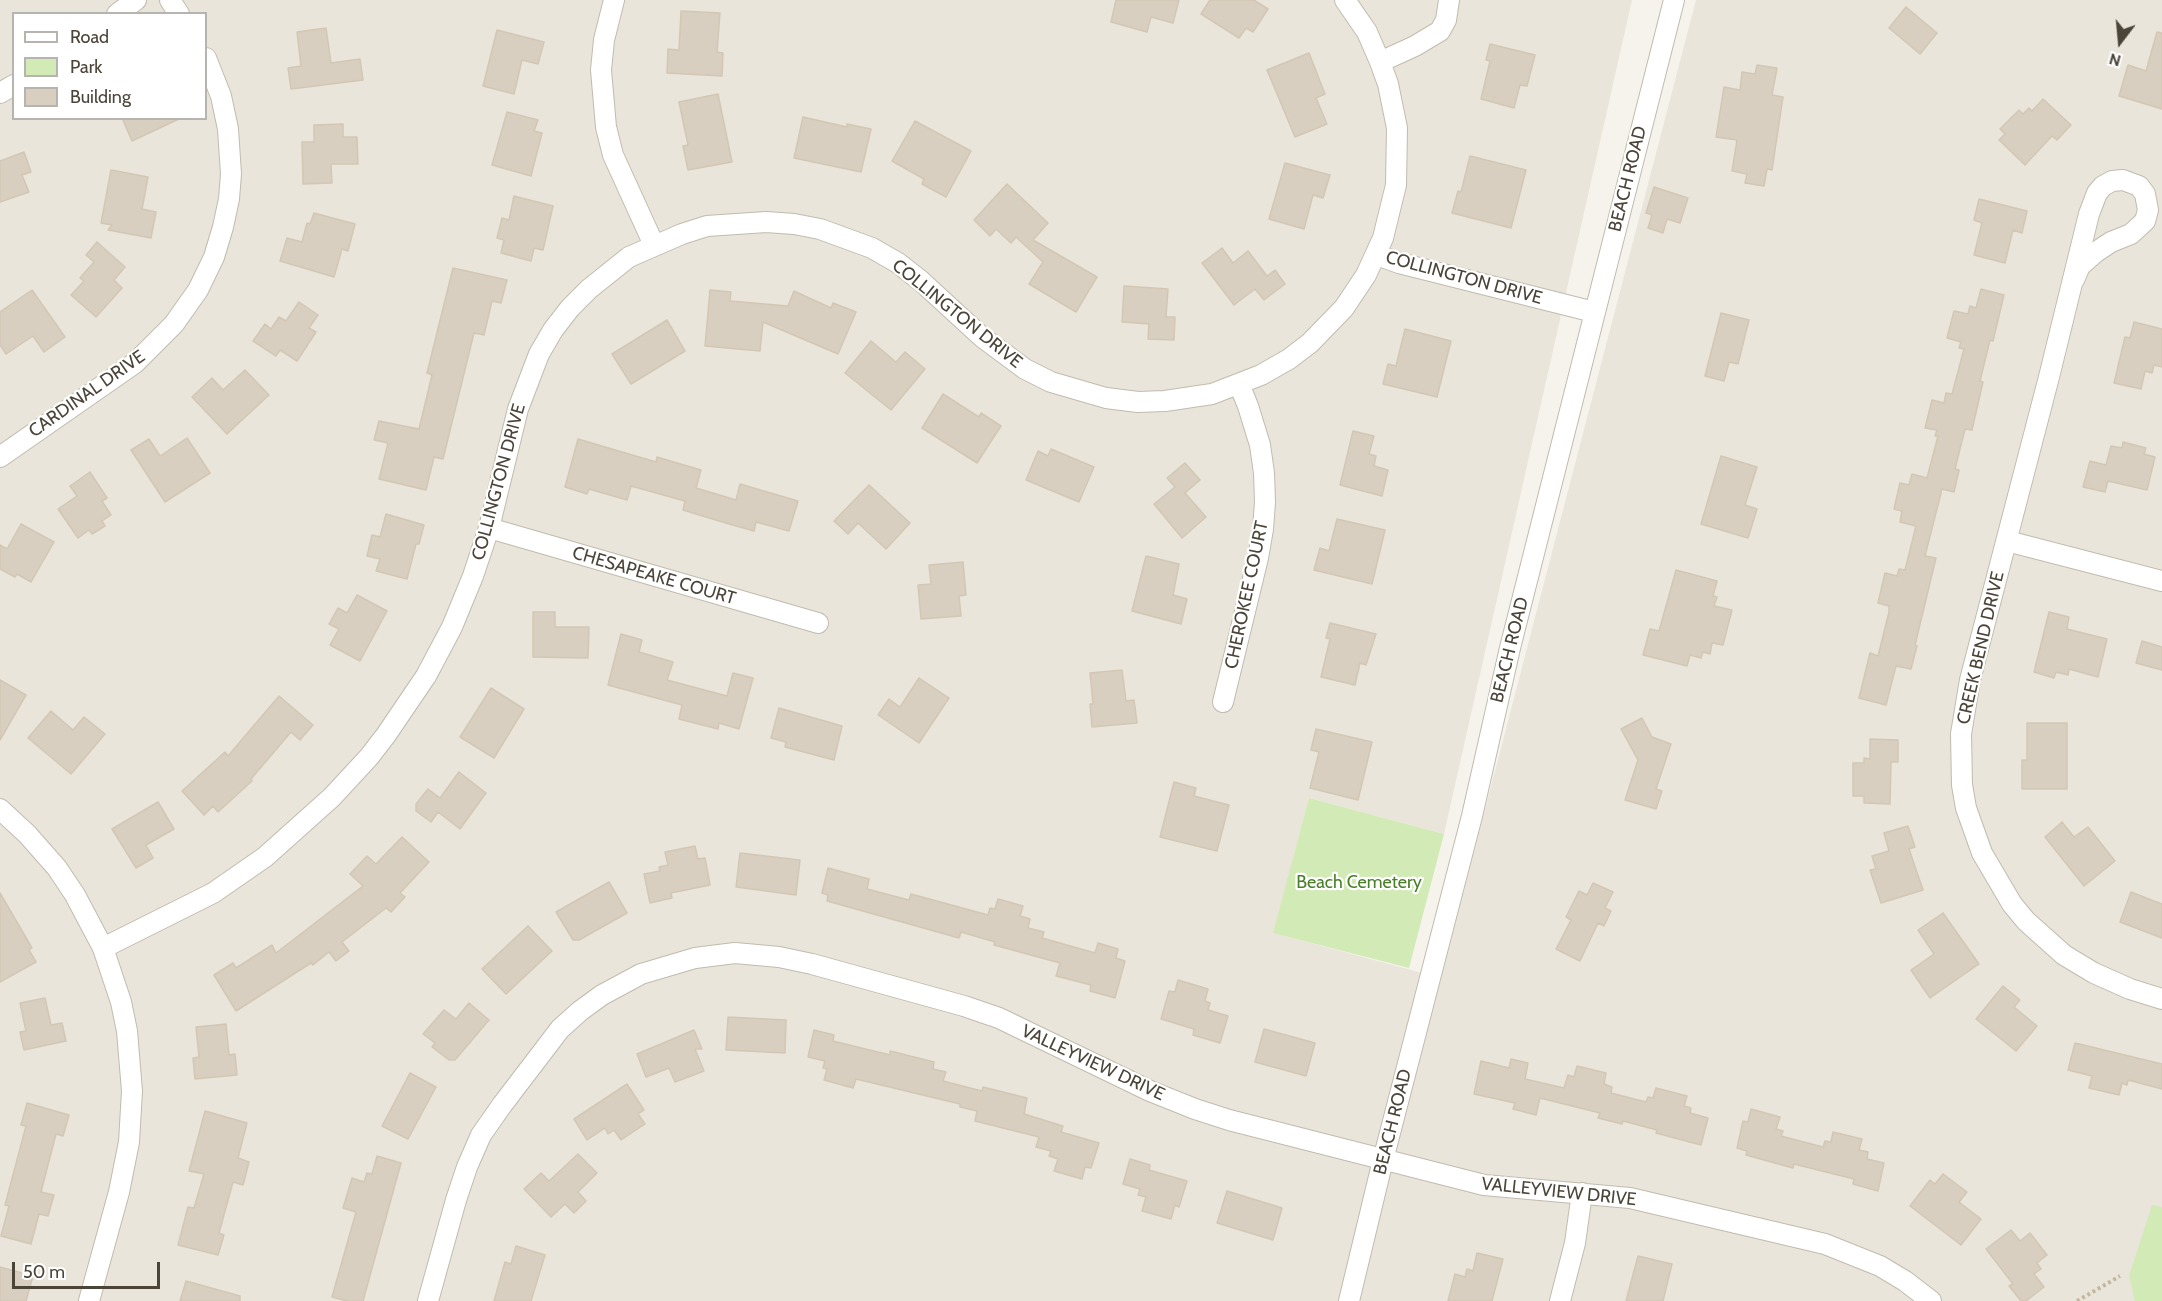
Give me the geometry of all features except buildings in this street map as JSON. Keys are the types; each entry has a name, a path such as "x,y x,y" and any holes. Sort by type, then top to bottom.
{"street":[{"path":"120,12 136,0"},
{"path":"614,0 604,40 601,70 606,127 613,155 654,245"},
{"path":"1380,62 1415,46 1440,31 1446,20 1449,0"},
{"name":"BEACH ROAD","path":"1349,1301 1472,816 1510,648 1674,0"},
{"path":"1352,2 1380,62 1394,112 1398,156 1396,185 1390,215 1377,255"},
{"name":"CARDINAL DRIVE","path":"0,457 135,363 174,324 198,291 214,256 223,227 231,174 228,129 221,96 207,61"},
{"name":"CREEK BEND DRIVE","path":"2074,280 2080,266 2096,252 2111,242 2131,234 2145,221 2148,210 2145,194 2139,186 2122,180 2112,181 2103,186 2097,193 2079,252 2074,280 1970,680 1961,734 1962,785 1973,831 1993,873 2012,904 2039,933 2064,955 2094,973 2130,989 2162,999"},
{"name":"COLLINGTON DRIVE","path":"103,948 173,915 243,874 286,840 351,777 398,718 426,676 473,576 489,528 518,409 539,354 553,330 589,289 629,257 654,245 707,226 735,223 766,222 820,229 872,248 897,263 921,281 982,337 1024,369 1051,382 1097,396 1137,402 1187,399 1212,394 1261,375 1289,359 1310,343 1344,308 1377,255 1400,263 1594,312"},
{"name":"CHEROKEE COURT","path":"1223,702 1258,558 1265,502 1260,445 1239,384"},
{"name":"CHESAPEAKE COURT","path":"489,528 819,623"},
{"path":"2007,541 2162,581"},
{"path":"0,809 27,834 57,868 75,895 103,948 122,1002 131,1061 131,1109 124,1168 89,1301"},
{"name":"VALLEYVIEW DRIVE","path":"428,1301 467,1167 481,1135 561,1029 602,995 641,974 696,958 735,953 779,957 932,995 999,1018 1120,1078 1195,1109 1383,1160 1484,1185 1650,1201 1825,1244 1881,1266 1931,1301"},
{"path":"1560,1301 1575,1243 1582,1193"}],"path":[{"path":"2077,1301 2120,1276"}],"shaded area":[{"path":"0,0 1632,0 1444,834 1309,798 1274,933 1441,978 1696,0 2162,0 2162,1301 0,1301"}],"green space":[{"name":"Beach Cemetery","path":"1309,798 1444,834 1409,968 1273,933"},
{"path":"2152,1205 2162,1207 2162,1301 2135,1301 2129,1276"}]}
